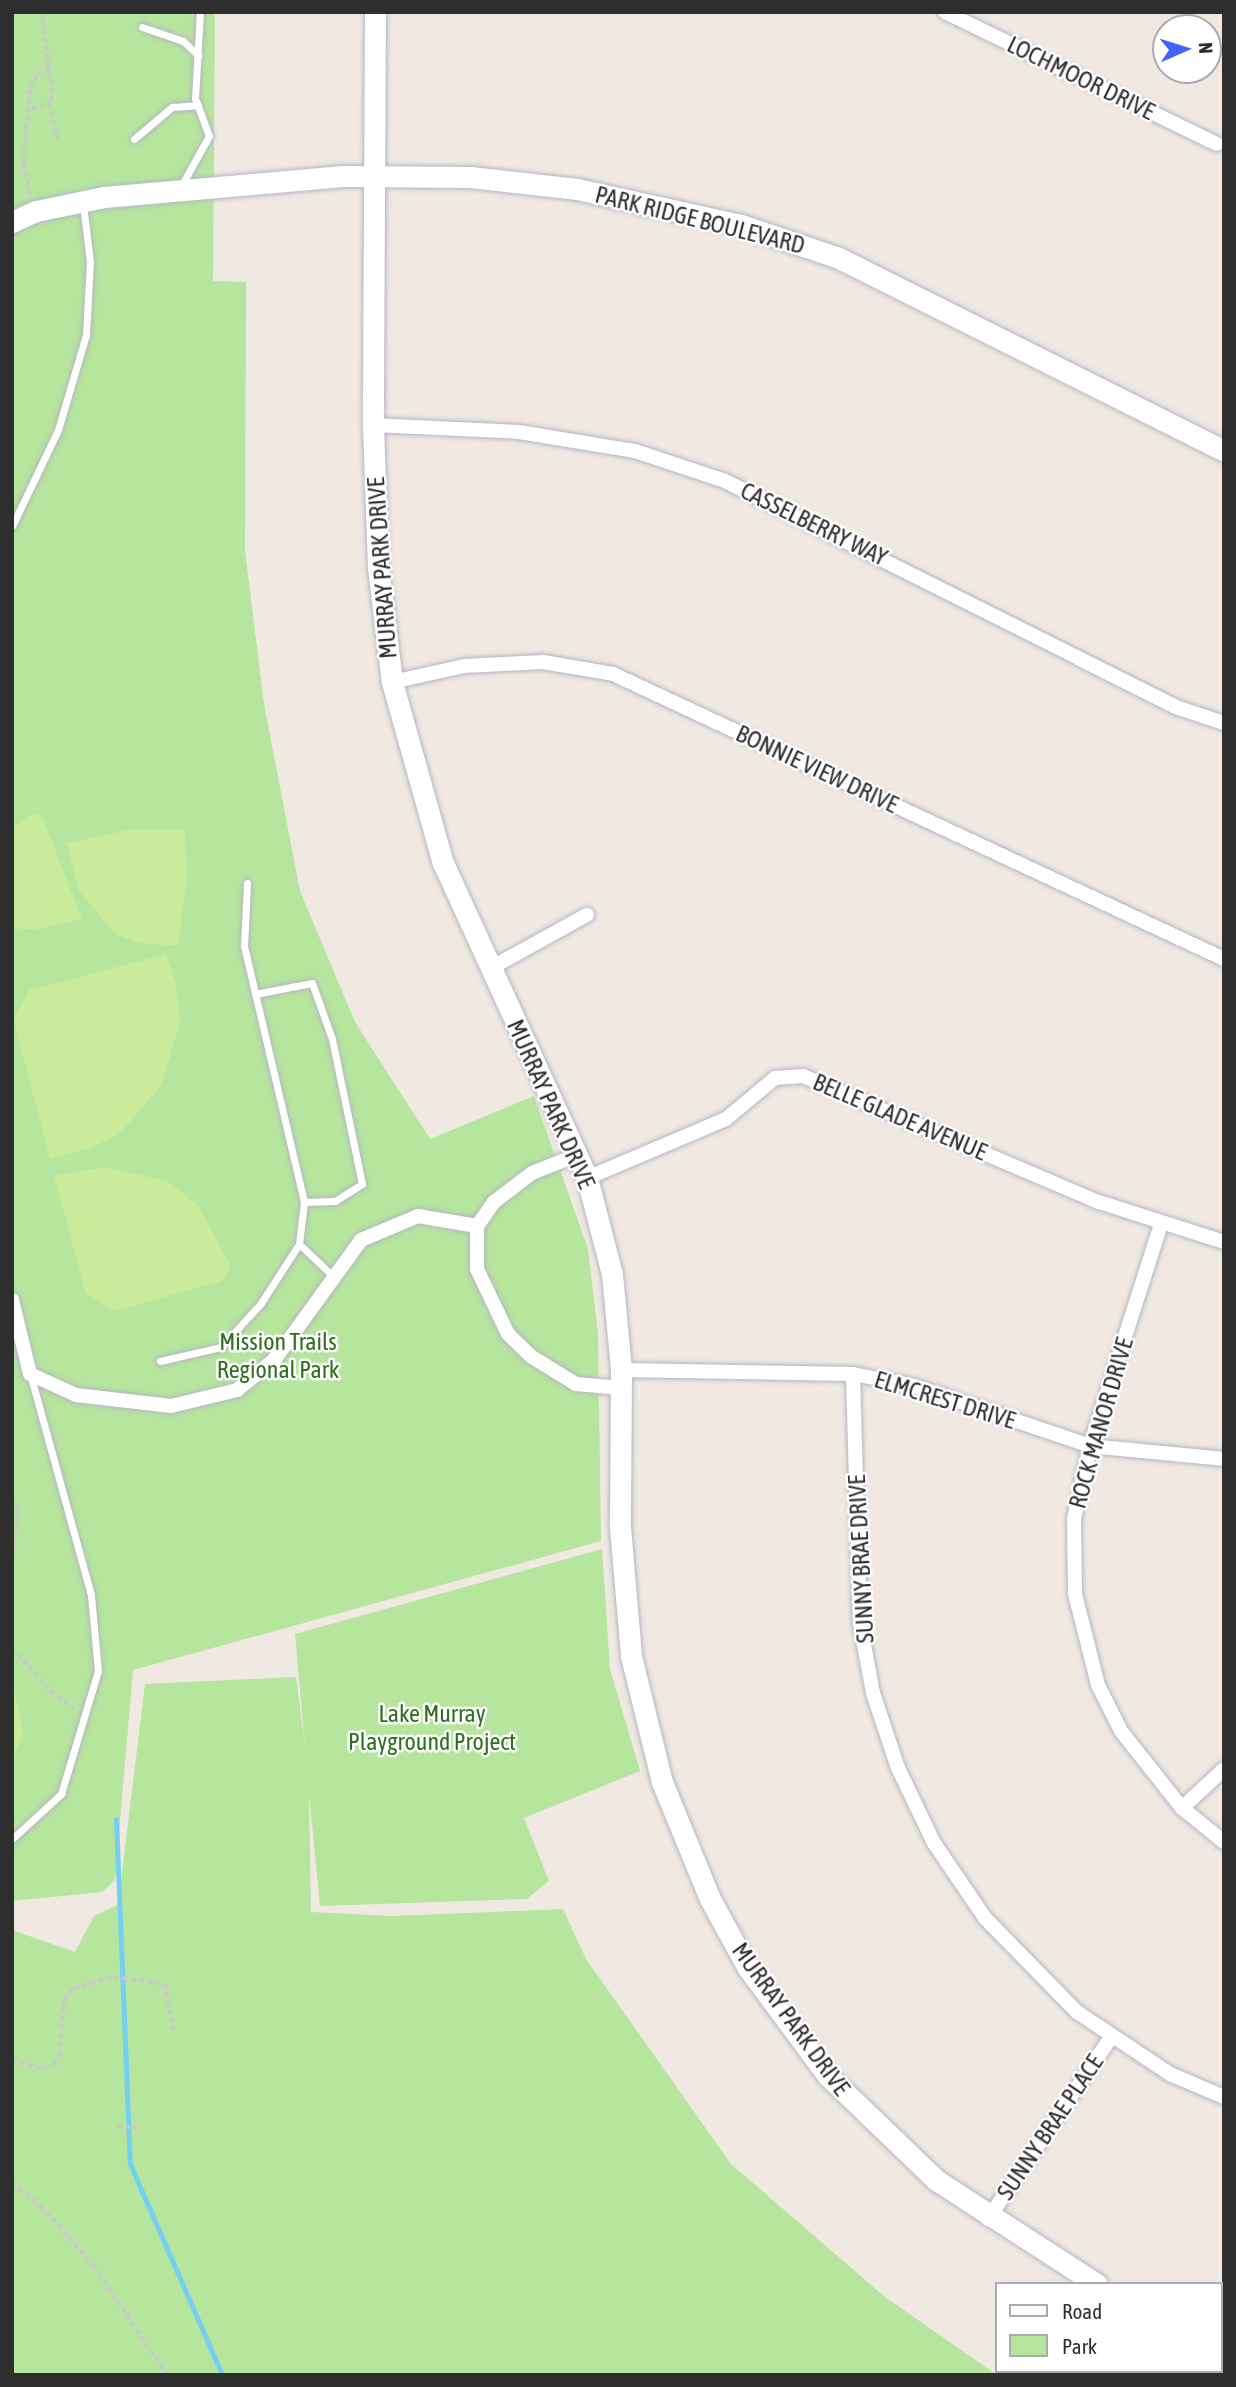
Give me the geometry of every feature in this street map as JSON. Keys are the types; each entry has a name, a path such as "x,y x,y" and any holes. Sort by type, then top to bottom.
{"street":[{"name":"MURRAY PARK DRIVE","path":"375,12 373,425 378,568 391,682 443,863 489,969 587,1178 612,1274 621,1379 620,1527 631,1656 662,1782 710,1899 748,1968 828,2076 936,2180 988,2218 1094,2282"},
{"name":"LOCHMOOR DRIVE","path":"945,12 1217,144"},
{"name":"PARK RIDGE BOULEVARD","path":"12,222 36,211 82,200 180,188 373,178 470,177 577,189 741,225 839,258 920,295 1224,451"},
{"name":"CASSELBERRY WAY","path":"373,425 519,432 635,452 725,481 1176,707 1224,723"},
{"name":"BONNIE VIEW DRIVE","path":"391,682 464,666 543,662 613,674 1224,958"},
{"path":"489,969 587,915"},
{"name":"BELLE GLADE AVENUE","path":"587,1178 726,1119 775,1077 803,1076 1161,1224 1224,1242"},
{"path":"12,1300 30,1374 76,1395 171,1406 237,1390 275,1359 332,1276 361,1240 418,1216 477,1226 513,1185 576,1155"},
{"name":"ROCK MANOR DRIVE","path":"1161,1224 1090,1446 1074,1519 1075,1594 1083,1636 1121,1731 1182,1808 1224,1842"},
{"name":"ELMCREST DRIVE","path":"477,1226 482,1286 508,1334 576,1384 621,1379 853,1374 914,1386 1090,1446 1224,1460"},
{"name":"SUNNY BRAE DRIVE","path":"853,1374 860,1623 873,1693 898,1768 934,1843 985,1918 1077,2012 1170,2074 1224,2097"},
{"path":"1182,1808 1224,1769"},
{"name":"SUNNY BRAE PLACE","path":"988,2218 1112,2035"}],"lane":[{"path":"180,188 185,172 208,146 198,105 200,12"},
{"path":"142,27 183,41 198,55"},
{"path":"134,139 172,107 198,105"},
{"path":"12,526 58,430 86,335 90,262 82,200"},
{"path":"160,1361 221,1347 261,1303 299,1244 304,1202 244,946 247,883"},
{"path":"255,994 312,983 332,1039 362,1184 335,1201 304,1202"},
{"path":"299,1244 332,1276"},
{"path":"12,1839 61,1794 98,1671 91,1595 30,1374"}],"path":[{"path":"31,109 49,103 53,97 42,12"},
{"path":"36,211 23,163 31,109 30,88 37,74 50,67"},
{"path":"49,103 59,140"},
{"path":"12,1496 18,1510 12,1563"},
{"path":"12,1648 51,1691 85,1715"},
{"path":"12,2060 44,2069 53,2065 59,2055 64,1999 74,1988 114,1978 133,1978 165,1984 174,2032"},
{"path":"117,2126 137,2128"},
{"path":"12,2183 41,2206 94,2266 167,2375"}],"green space":[{"name":"Mission Trails Regional Park","path":"12,12 215,12 213,281 246,282 245,551 264,704 300,891 355,1022 430,1139 534,1096 588,1249 598,1334 601,1541 133,1670 115,1880 102,1892 12,1901"},
{"path":"34,813 42,816 82,919 34,930 12,928 12,828"},
{"path":"133,829 185,830 187,880 178,946 141,943 115,934 78,889 67,843"},
{"path":"166,954 176,983 180,1023 161,1086 120,1133 93,1147 50,1159 13,1018 30,990"},
{"path":"106,1167 167,1181 198,1205 231,1267 221,1281 115,1311 86,1294 54,1176"},
{"name":"Lake Murray Playground Project","path":"602,1549 610,1669 640,1771 524,1818 549,1881 527,1899 320,1906 309,1794 311,1912 393,1916 563,1909 586,1959 731,2164 885,2297 997,2375 12,2375 12,1930 75,1952 94,1916 118,1905 145,1684 296,1677 305,1745 295,1634"},
{"path":"12,1678 23,1733 12,1763"}],"waterway":[{"path":"116,1819 130,2164 222,2375"}]}
